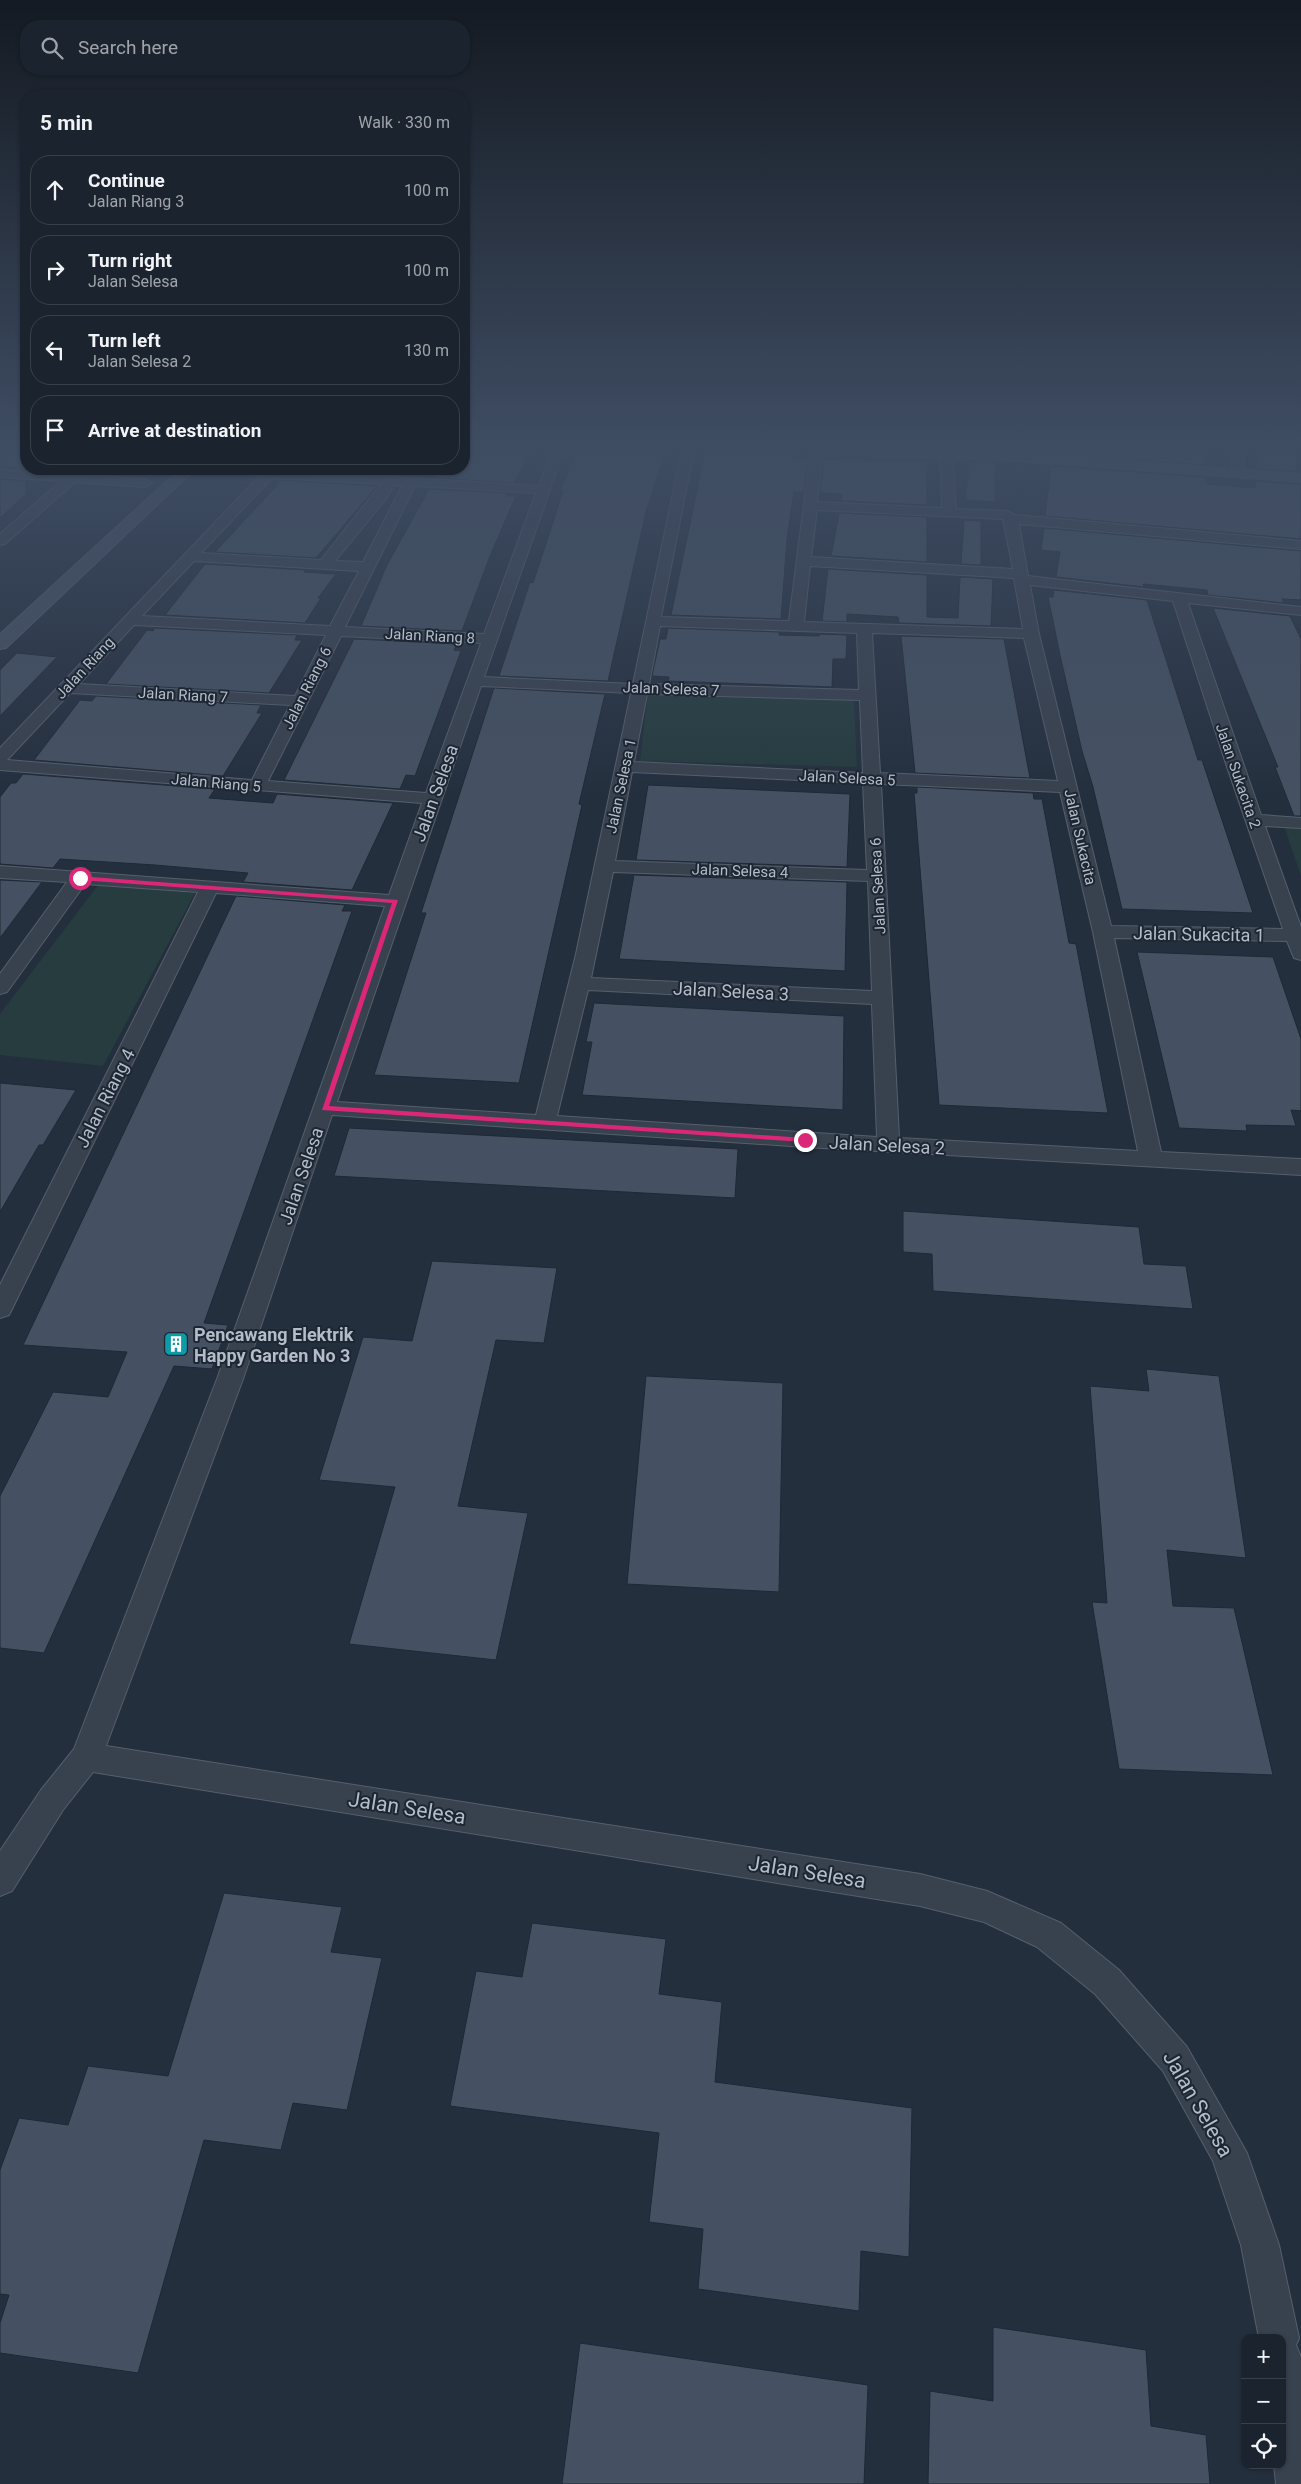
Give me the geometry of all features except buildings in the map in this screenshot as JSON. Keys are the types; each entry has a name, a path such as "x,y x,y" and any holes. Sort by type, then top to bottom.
{"street":[{"path":"0,644 84,566"},
{"name":"Jalan Riang","path":"0,758 182,566"},
{"path":"344,566 368,567"},
{"name":"Jalan Selesa","path":"0,1880 52,1800 86,1757 230,1379 396,901 516,566"},
{"name":"Jalan Selesa 1","path":"546,1121 566,1047 626,768 664,566"},
{"path":"796,626 804,566"},
{"path":"872,566 1022,577 1301,611"},
{"name":"Jalan Sukacita","path":"1020,566 1032,634 1103,932 1152,1160"},
{"name":"Jalan Riang 6","path":"257,786 368,567"},
{"name":"Jalan Sukacita 2","path":"1179,597 1298,945"},
{"name":"Jalan Riang 8","path":"130,620 490,638"},
{"path":"653,621 1032,634"},
{"name":"Jalan Selesa 6","path":"864,628 875,876 883,998 888,1145"},
{"name":"Jalan Selesa 7","path":"475,681 640,689 868,695"},
{"name":"Jalan Riang 7","path":"66,688 300,701"},
{"name":"Jalan Riang 5","path":"0,766 432,799"},
{"name":"Jalan Selesa 5","path":"626,768 1068,787"},
{"path":"1254,820 1301,823"},
{"name":"Jalan Selesa 4","path":"605,866 875,876"},
{"path":"0,872 396,901"},
{"path":"0,988 80,878"},
{"name":"Jalan Riang 4","path":"0,1309 210,887"},
{"name":"Jalan Sukacita 1","path":"1103,932 1298,945"},
{"name":"Jalan Selesa 3","path":"579,984 883,998"},
{"name":"Jalan Selesa 2","path":"325,1108 546,1121 888,1145 1301,1167"},
{"name":"Jalan Selesa","path":"86,1757 920,1890 987,1907 1049,1935 1107,1982 1175,2059 1229,2153 1260,2245 1278,2334"},
{"path":"1284,2379 1297,2484"}],"green space":[{"path":"648,694 854,700 857,767 640,761"},
{"path":"1284,826 1301,827 1301,876"},
{"path":"99,884 195,893 103,1066 0,1055 0,1014"}],"place":[{"name":"Pencawang Elektrik Happy Garden No 3","path":"176,1344"}],"route":[{"path":"80,878 396,901 325,1108 546,1121 805,1140"}]}
